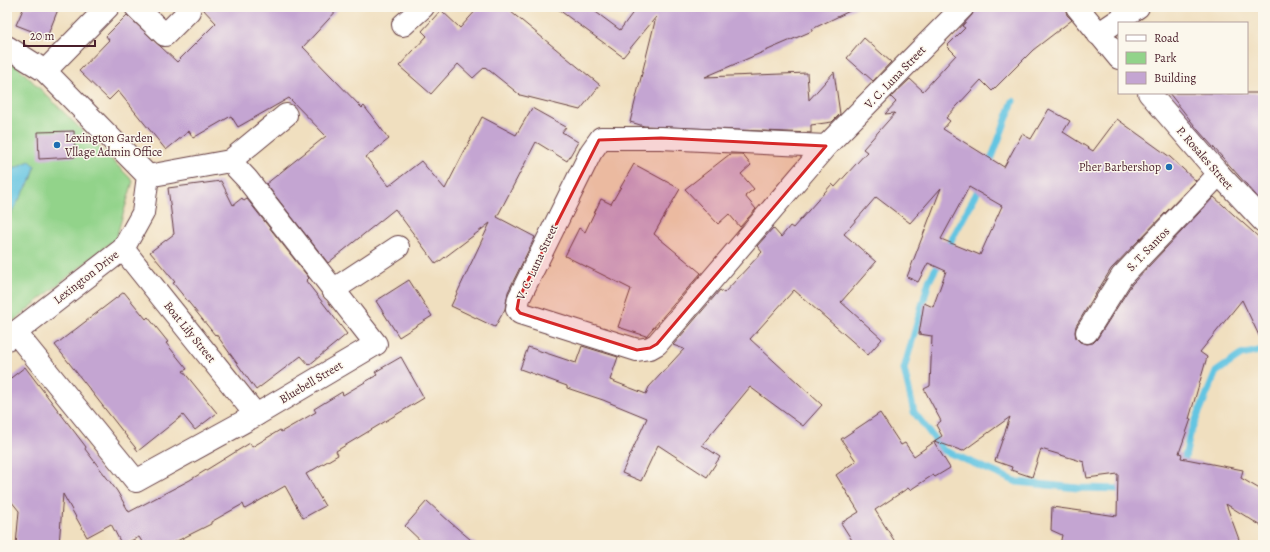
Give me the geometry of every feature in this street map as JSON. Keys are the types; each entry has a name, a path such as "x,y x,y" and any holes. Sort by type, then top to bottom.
{"street":[{"path":"45,71 108,7"},
{"path":"136,7 165,35 189,11 185,7"},
{"path":"403,25 424,7"},
{"name":"V. C. Luna Street","path":"826,146 661,138 601,138 591,152 519,298 517,308 520,313 637,350 650,348 657,344 826,146 963,7"},
{"path":"1076,7 1118,57"},
{"path":"1098,34 1138,7"},
{"path":"7,47 45,71 148,176 230,161 286,115"},
{"name":"P. Rosales Street","path":"1150,94 1219,174 1263,221"},
{"name":"Bluebell Street","path":"11,336 136,480 256,415 376,344 247,179 230,161"},
{"name":"S. T. Santos","path":"1088,332 1122,276 1219,174"},
{"name":"Lexington Drive","path":"11,336 123,249 143,213 148,176"},
{"path":"334,290 398,247"},
{"name":"Boat Lily Street","path":"123,249 256,415"}],"highlighted area":[{"path":"661,138 826,146 657,344 650,348 637,350 520,313 517,309 519,298 599,140"}],"green space":[{"path":"7,62 17,66 133,181 116,238 7,326"}],"water":[{"path":"7,161 10,168 15,168 30,161 35,166 32,178 7,220"}],"building":[{"path":"24,7 59,7 47,37 16,25"},
{"path":"201,7 340,7 303,47 362,108 364,106 389,139 366,157 389,186 421,161 445,189 482,117 516,135 532,108 566,127 562,132 578,142 567,161 536,142 497,217 535,237 508,292 505,309 495,327 451,306 490,223 436,264 395,209 328,263 266,184 326,136 289,98 238,127 231,116 193,138 189,131 166,150 118,91 109,100 79,71 109,40 106,36 127,15 177,62 216,23"},
{"path":"479,7 505,7 600,85 580,110 520,95 485,67 473,78 458,64 431,94 399,66 427,36 422,31 441,10 460,28"},
{"path":"555,7 589,7 620,30 637,7 858,7 812,29 812,31 705,77 807,73 809,100 834,72 840,114 832,122 811,125 811,133 644,126 630,122 656,17 623,57"},
{"path":"975,7 1065,7 1067,15 1072,20 1033,50 992,91 981,80 946,118 950,121 943,129 1004,167 1022,134 1031,139 1049,109 1070,121 1063,132 1093,151 1117,119 1170,157 1196,181 1111,269 1076,326 1076,338 1080,342 1087,344 1093,343 1097,339 1132,284 1214,197 1263,241 1263,344 1242,300 1200,352 1207,357 1189,419 1191,419 1179,453 1182,454 1181,458 1243,470 1241,478 1263,491 1263,527 1226,504 1241,545 1060,545 1062,535 1051,530 1052,507 1117,516 1118,474 1087,478 1084,462 1041,449 1032,477 1011,470 1012,467 995,461 1010,417 963,451 934,441 942,436 936,425 941,421 924,389 930,386 932,336 919,334 924,303 933,307 946,271 928,263 918,282 907,277 941,188 910,223 876,197 844,234 876,262 841,302 882,339 868,355 794,290 750,339 822,405 803,426 750,387 702,445 720,457 707,477 658,445 641,481 622,473 647,418 520,369 528,347 576,363 582,346 618,357 610,380 646,394 649,387 684,349 673,345 720,290 724,293 762,252 757,246 773,228 781,237 790,226 793,228 832,184 835,187 867,152 863,149 895,113 885,114 896,102 891,97 910,79 923,91 956,55 947,46 965,28 962,26 972,15","holes":["969,187 1002,206 980,255 941,239"]},
{"path":"864,38 891,62 873,81 847,58"},
{"path":"1263,93 1263,203 1198,130 1170,94"},
{"name":"Lexington Garden Vllage Admin Office","path":"74,131 75,157 39,159 38,132"},
{"path":"730,154 742,154 751,165 741,174 754,189 745,196 756,209 740,227 729,214 718,224 685,189"},
{"path":"634,164 680,189 654,234 701,273 646,336 618,327 631,289 565,256 579,228 585,232 601,199 611,204"},
{"path":"221,181 233,205 242,198 244,201 247,199 309,278 306,281 347,334 309,365 301,356 256,390 216,334 215,335 173,283 175,282 150,252 174,234 168,188"},
{"path":"409,280 432,316 399,337 376,301"},
{"path":"124,292 146,319 148,317 168,342 166,343 187,369 183,371 217,413 195,430 183,415 138,451 55,345"},
{"path":"401,357 424,398 336,451 338,455 306,474 325,506 303,518 285,486 245,509 243,504 211,522 211,524 169,545 144,545 139,537 122,545 111,524 87,537 63,494 59,545 16,545 19,511 7,496 7,381 25,367 86,447 85,449 117,491 129,512 190,480 250,443 252,447 280,430 281,432 316,412 314,409 342,392 343,395 377,375 375,372"},
{"path":"880,413 901,445 905,443 914,456 934,442 950,468 935,477 933,475 910,490 908,488 875,510 897,545 855,545 841,523 859,512 836,475 856,461 841,439"},
{"path":"427,501 477,545 425,545 405,526"}],"waterway":[{"path":"988,168 1013,101"},
{"path":"946,250 981,185"},
{"path":"941,259 929,281 904,369 914,412 943,450 1017,482 1078,488 1127,489"},
{"path":"1183,467 1190,434 1216,372 1241,355 1263,350"}],"place":[{"name":"Lexington Garden Vllage Admin Office","path":"57,145"},
{"name":"Pher Barbershop","path":"1169,167"}]}
